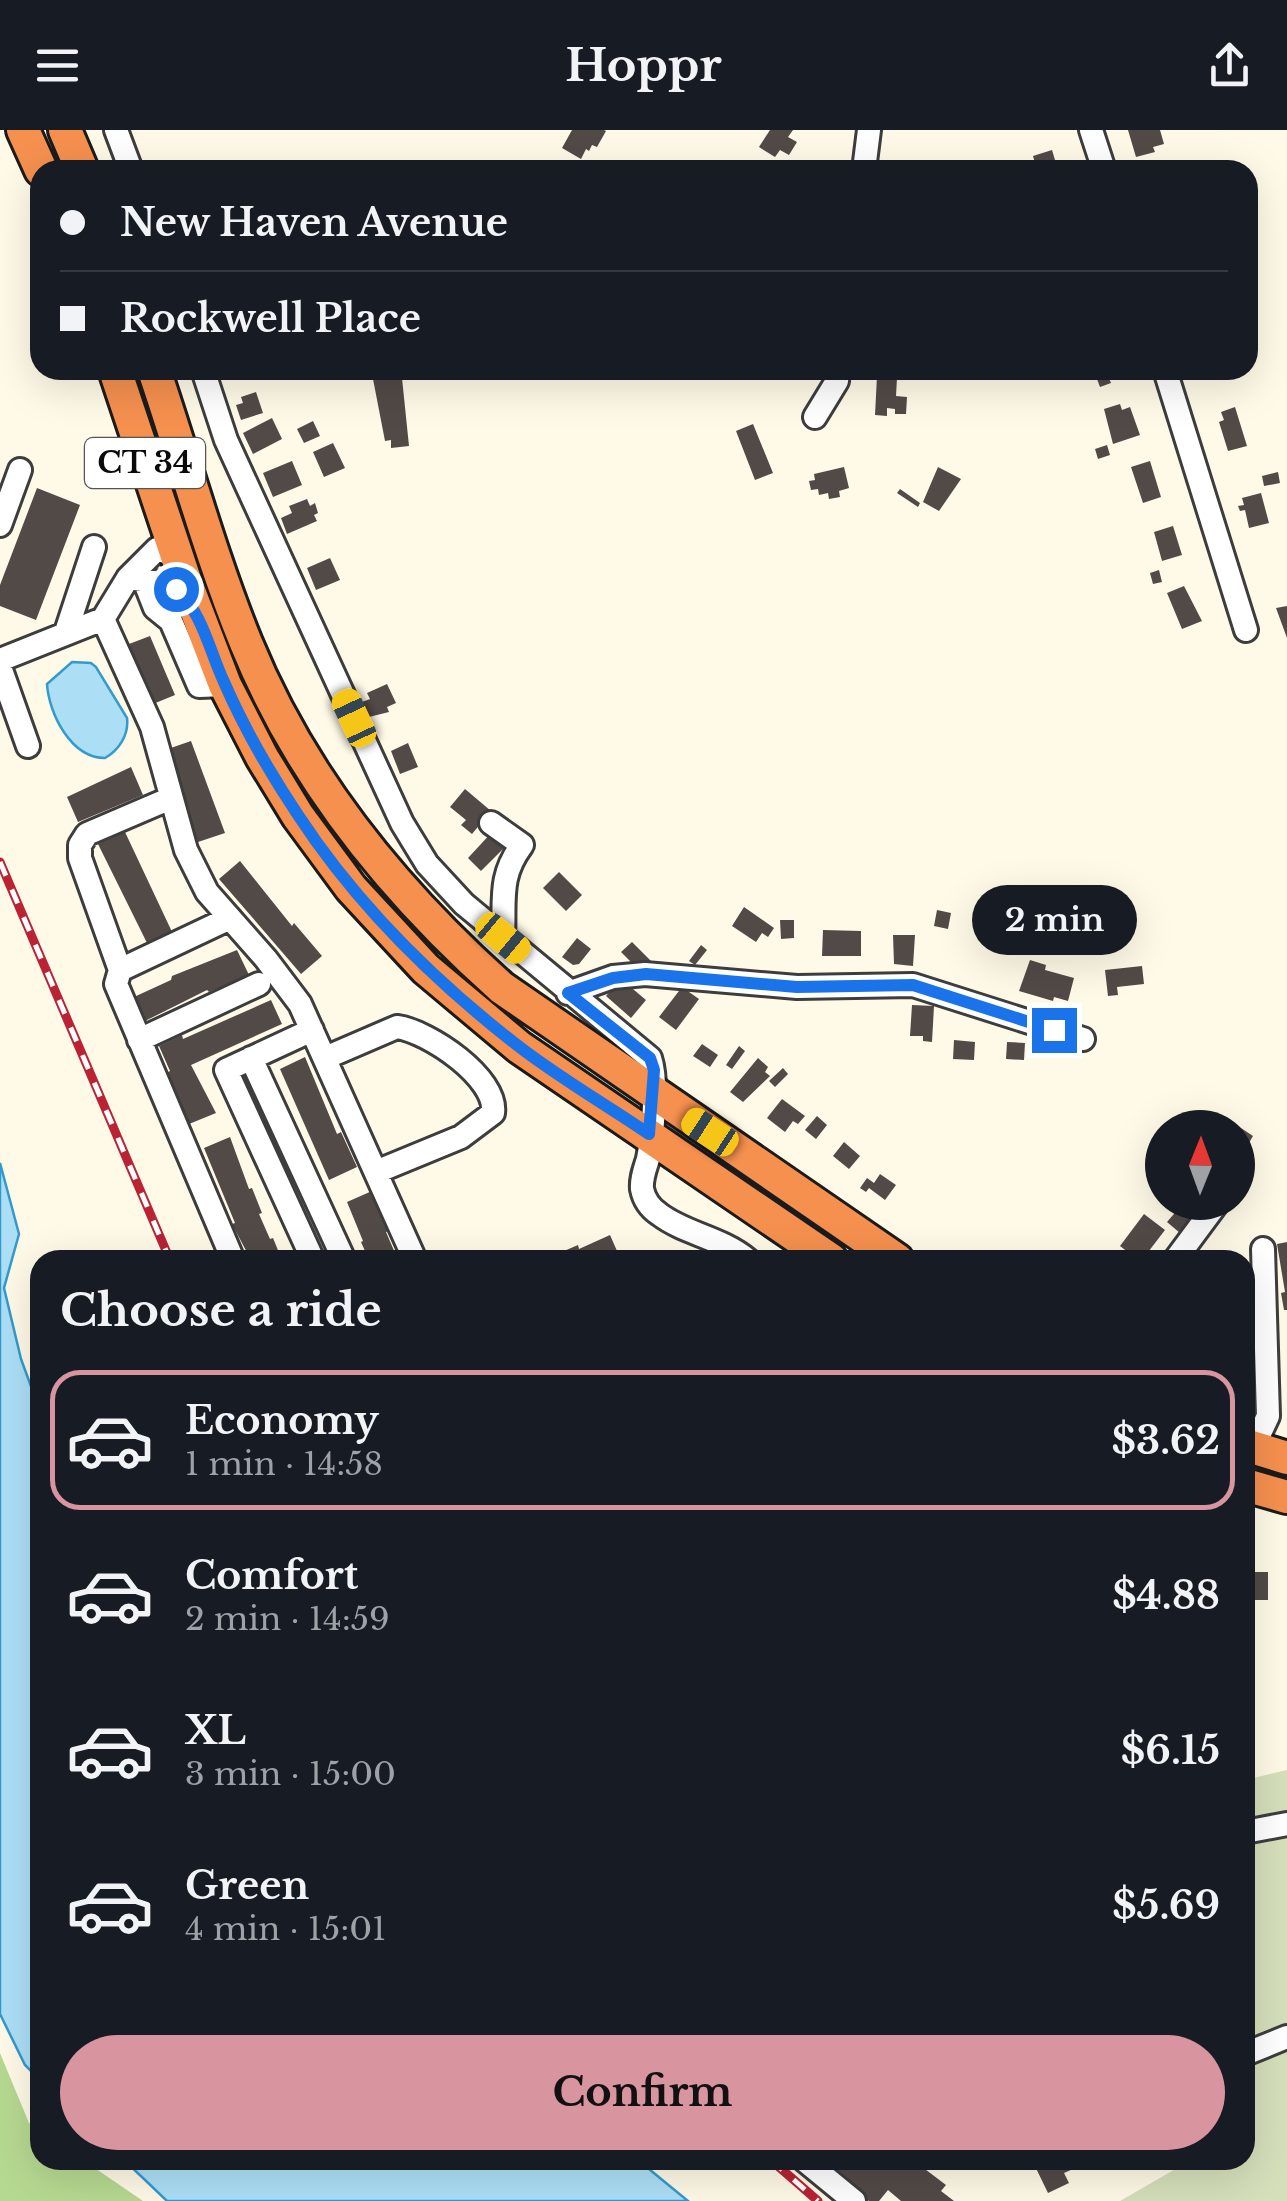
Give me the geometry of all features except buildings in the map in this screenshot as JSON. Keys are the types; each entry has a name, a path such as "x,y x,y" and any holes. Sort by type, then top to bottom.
{"highway":[{"path":"23,130 36,160"},
{"path":"66,130 78,160"},
{"name":"CT 34","path":"118,380 224,684 298,816 388,931 426,969 519,1047 817,1250"},
{"name":"CT 34","path":"157,380 246,645 315,772 378,863 452,944 502,988 882,1250"},
{"path":"178,556 212,547"},
{"path":"1255,1449 1287,1458"},
{"path":"1255,1488 1287,1497"}],"street":[{"path":"116,130 127,160"},
{"path":"865,160 869,130"},
{"path":"1091,130 1101,160"},
{"path":"206,380 226,440 402,823 427,864 464,904 650,1058 654,1095 642,1179 645,1199 660,1216 734,1250"},
{"path":"814,418 837,380"},
{"path":"1169,380 1246,630"},
{"path":"0,525 20,470"},
{"path":"66,632 94,547"},
{"path":"28,746 0,663 66,632 104,620 157,550 178,556"},
{"path":"136,579 176,589 198,617"},
{"path":"136,579 155,608 171,621 199,686 224,684"},
{"path":"104,620 152,727 186,850 207,892 300,1004 411,1250"},
{"path":"170,798 87,834 80,845 80,858 120,970 116,984 229,1250"},
{"path":"491,823 522,845 509,862 503,880 503,938"},
{"path":"120,970 230,918"},
{"path":"568,993 613,978 646,974 797,987 913,985 1082,1039"},
{"path":"139,1040 260,984"},
{"path":"325,1058 397,1027 420,1032 440,1044 485,1084 494,1104 493,1113 461,1137 376,1172"},
{"path":"308,1250 226,1070 312,1030"},
{"path":"251,1058 339,1250"},
{"path":"1182,1250 1204,1220"},
{"path":"1255,1437 1268,1416 1263,1249"},
{"path":"1255,1830 1287,1824"},
{"path":"1255,2050 1287,2037"},
{"path":"816,2170 854,2201"}],"green space":[{"path":"1287,1770 1287,2201 1120,2201 1174,2170 1255,2170 1255,1778"},
{"path":"0,2053 30,2124 30,2170 98,2170 143,2201 0,2201"}],"water":[{"path":"72,662 96,667 127,718 122,741 105,758 82,751 72,742 52,708 47,684"},
{"path":"0,1163 19,1234 4,1288 30,1384 30,2070 0,2014"},
{"path":"134,2170 650,2170 688,2201 167,2201"}],"railway":[{"path":"0,862 166,1250"},
{"path":"782,2170 818,2201"}],"route":[{"path":"176,589 198,617 224,684 298,816 388,931 426,969 519,1047 649,1134 654,1095 650,1058 568,993 613,978 646,974 797,987 913,985 1054,1030"}]}
